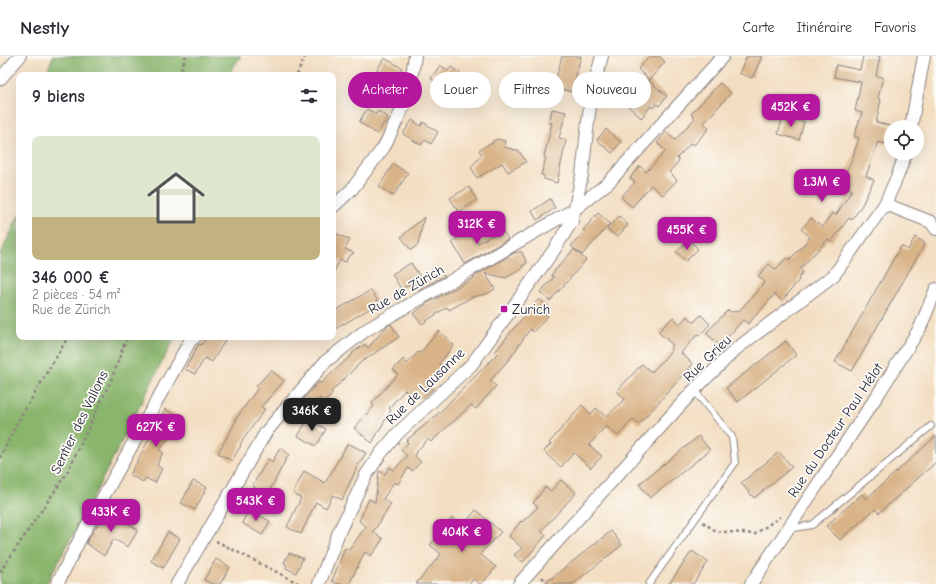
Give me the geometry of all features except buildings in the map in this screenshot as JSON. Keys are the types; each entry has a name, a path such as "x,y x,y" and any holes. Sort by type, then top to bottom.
{"street":[{"path":"0,77 20,56"},
{"path":"336,205 352,189 384,147 408,97 415,56"},
{"name":"Rue de Lausanne","path":"319,584 339,532 366,475 381,453 398,434 472,364 554,250 572,221 582,175 591,96 602,56"},
{"name":"Rue de Zürich","path":"177,584 266,432 325,362 366,330 575,209 609,182 723,56"},
{"path":"912,120 924,56"},
{"name":"Rue Grieu","path":"519,584 694,390 736,349 834,275 884,204 903,160"},
{"path":"884,204 931,222 936,229"},
{"name":"Rue du Docteur Paul Hélot","path":"751,584 877,396 920,328 936,289"},
{"path":"57,584 81,537 191,340"}],"lane":[{"path":"649,584 735,463 732,437 694,390"},
{"path":"788,529 812,525 931,426"}],"path":[{"path":"180,72 186,56"},
{"path":"298,72 305,56"},
{"path":"0,458 16,425 66,340"},
{"name":"Sentier des Vallons","path":"0,572 68,473 112,378 126,340"},
{"path":"697,517 715,531 755,534 781,516"},
{"path":"205,535 300,584"}],"green space":[{"path":"53,56 241,56 230,72 47,72"},
{"path":"16,221 16,340 173,340 84,515 46,584 0,584 0,255"}],"place":[{"name":"Zurich","path":"504,309"}]}
